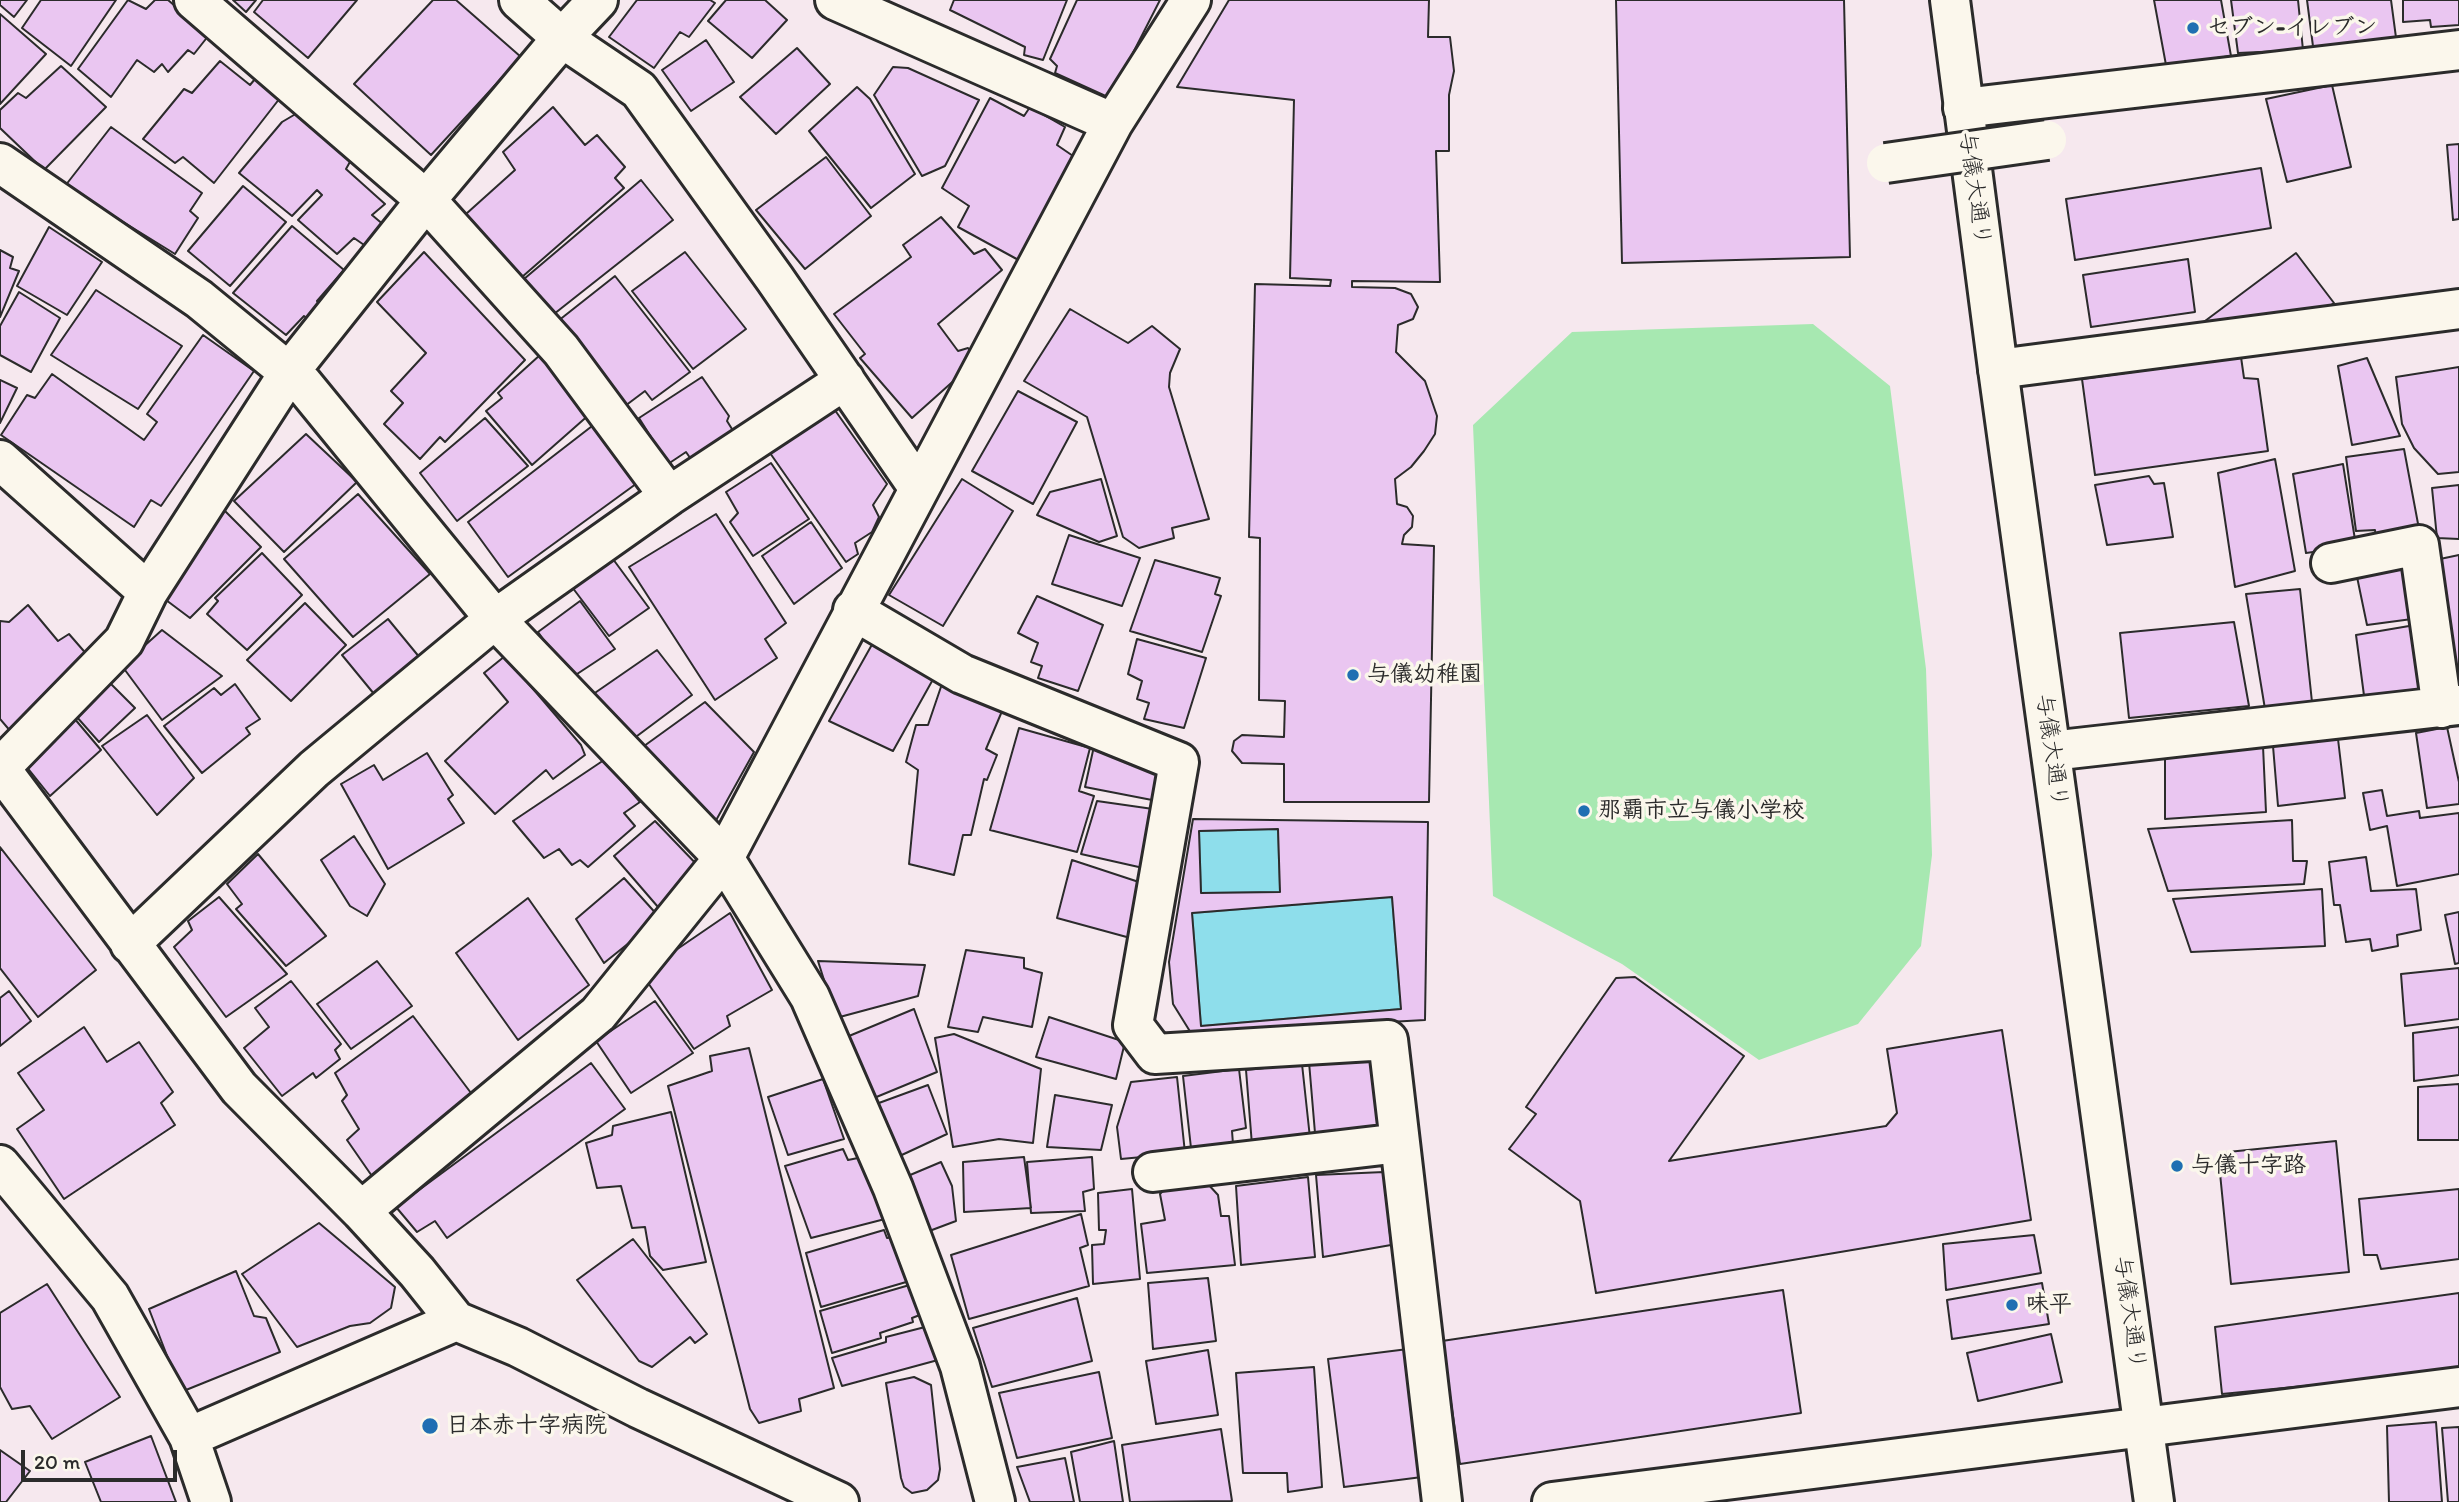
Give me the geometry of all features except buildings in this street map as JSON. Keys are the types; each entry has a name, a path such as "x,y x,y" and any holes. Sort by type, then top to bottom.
{"main road":[{"path":"194,0 426,200 561,350 669,496"},
{"path":"519,0 562,38 639,90 918,487"},
{"path":"598,0 562,38 426,200 290,371 148,592 124,641 0,768 239,1088 361,1211 417,1272 456,1321 518,1346 638,1408 839,1502"},
{"path":"835,0 1113,122"},
{"path":"361,1211 598,1014 724,858 1113,122 1191,0"},
{"name":"与儀大通り","path":"1950,0 1997,369 2154,1502"},
{"path":"1963,108 2459,50"},
{"path":"1886,163 2047,140"},
{"path":"0,163 199,299 290,371 495,619 724,858 810,997 893,1188 960,1366 995,1502"},
{"path":"1997,369 2459,309"},
{"path":"130,944 314,769 495,619 669,496 845,380"},
{"path":"0,460 148,592"},
{"path":"2051,751 2450,706 2418,545 2332,563"},
{"path":"853,610 962,674 1179,762 1133,1025 1155,1054 1388,1040 1442,1502"},
{"path":"1153,1172 1400,1143"},
{"path":"0,1165 110,1297 189,1437 211,1502"},
{"path":"189,1437 456,1321"},
{"path":"1552,1502 2459,1387"}],"green space":[{"path":"1813,324 1890,386 1926,669 1932,855 1921,946 1858,1024 1759,1060 1622,964 1493,896 1473,425 1572,332"}],"water":[{"path":"1278,829 1280,892 1201,893 1199,831"},
{"path":"1392,897 1401,1009 1201,1026 1192,913"}],"place":[{"name":"セブン-イレブン","path":"2193,28"},
{"name":"与儀幼稚園","path":"1353,675"},
{"name":"那覇市立与儀小学校","path":"1584,811"},
{"name":"与儀十字路","path":"2177,1166"},
{"name":"味平","path":"2012,1305"},
{"name":"日本赤十字病院","path":"430,1426"}]}
